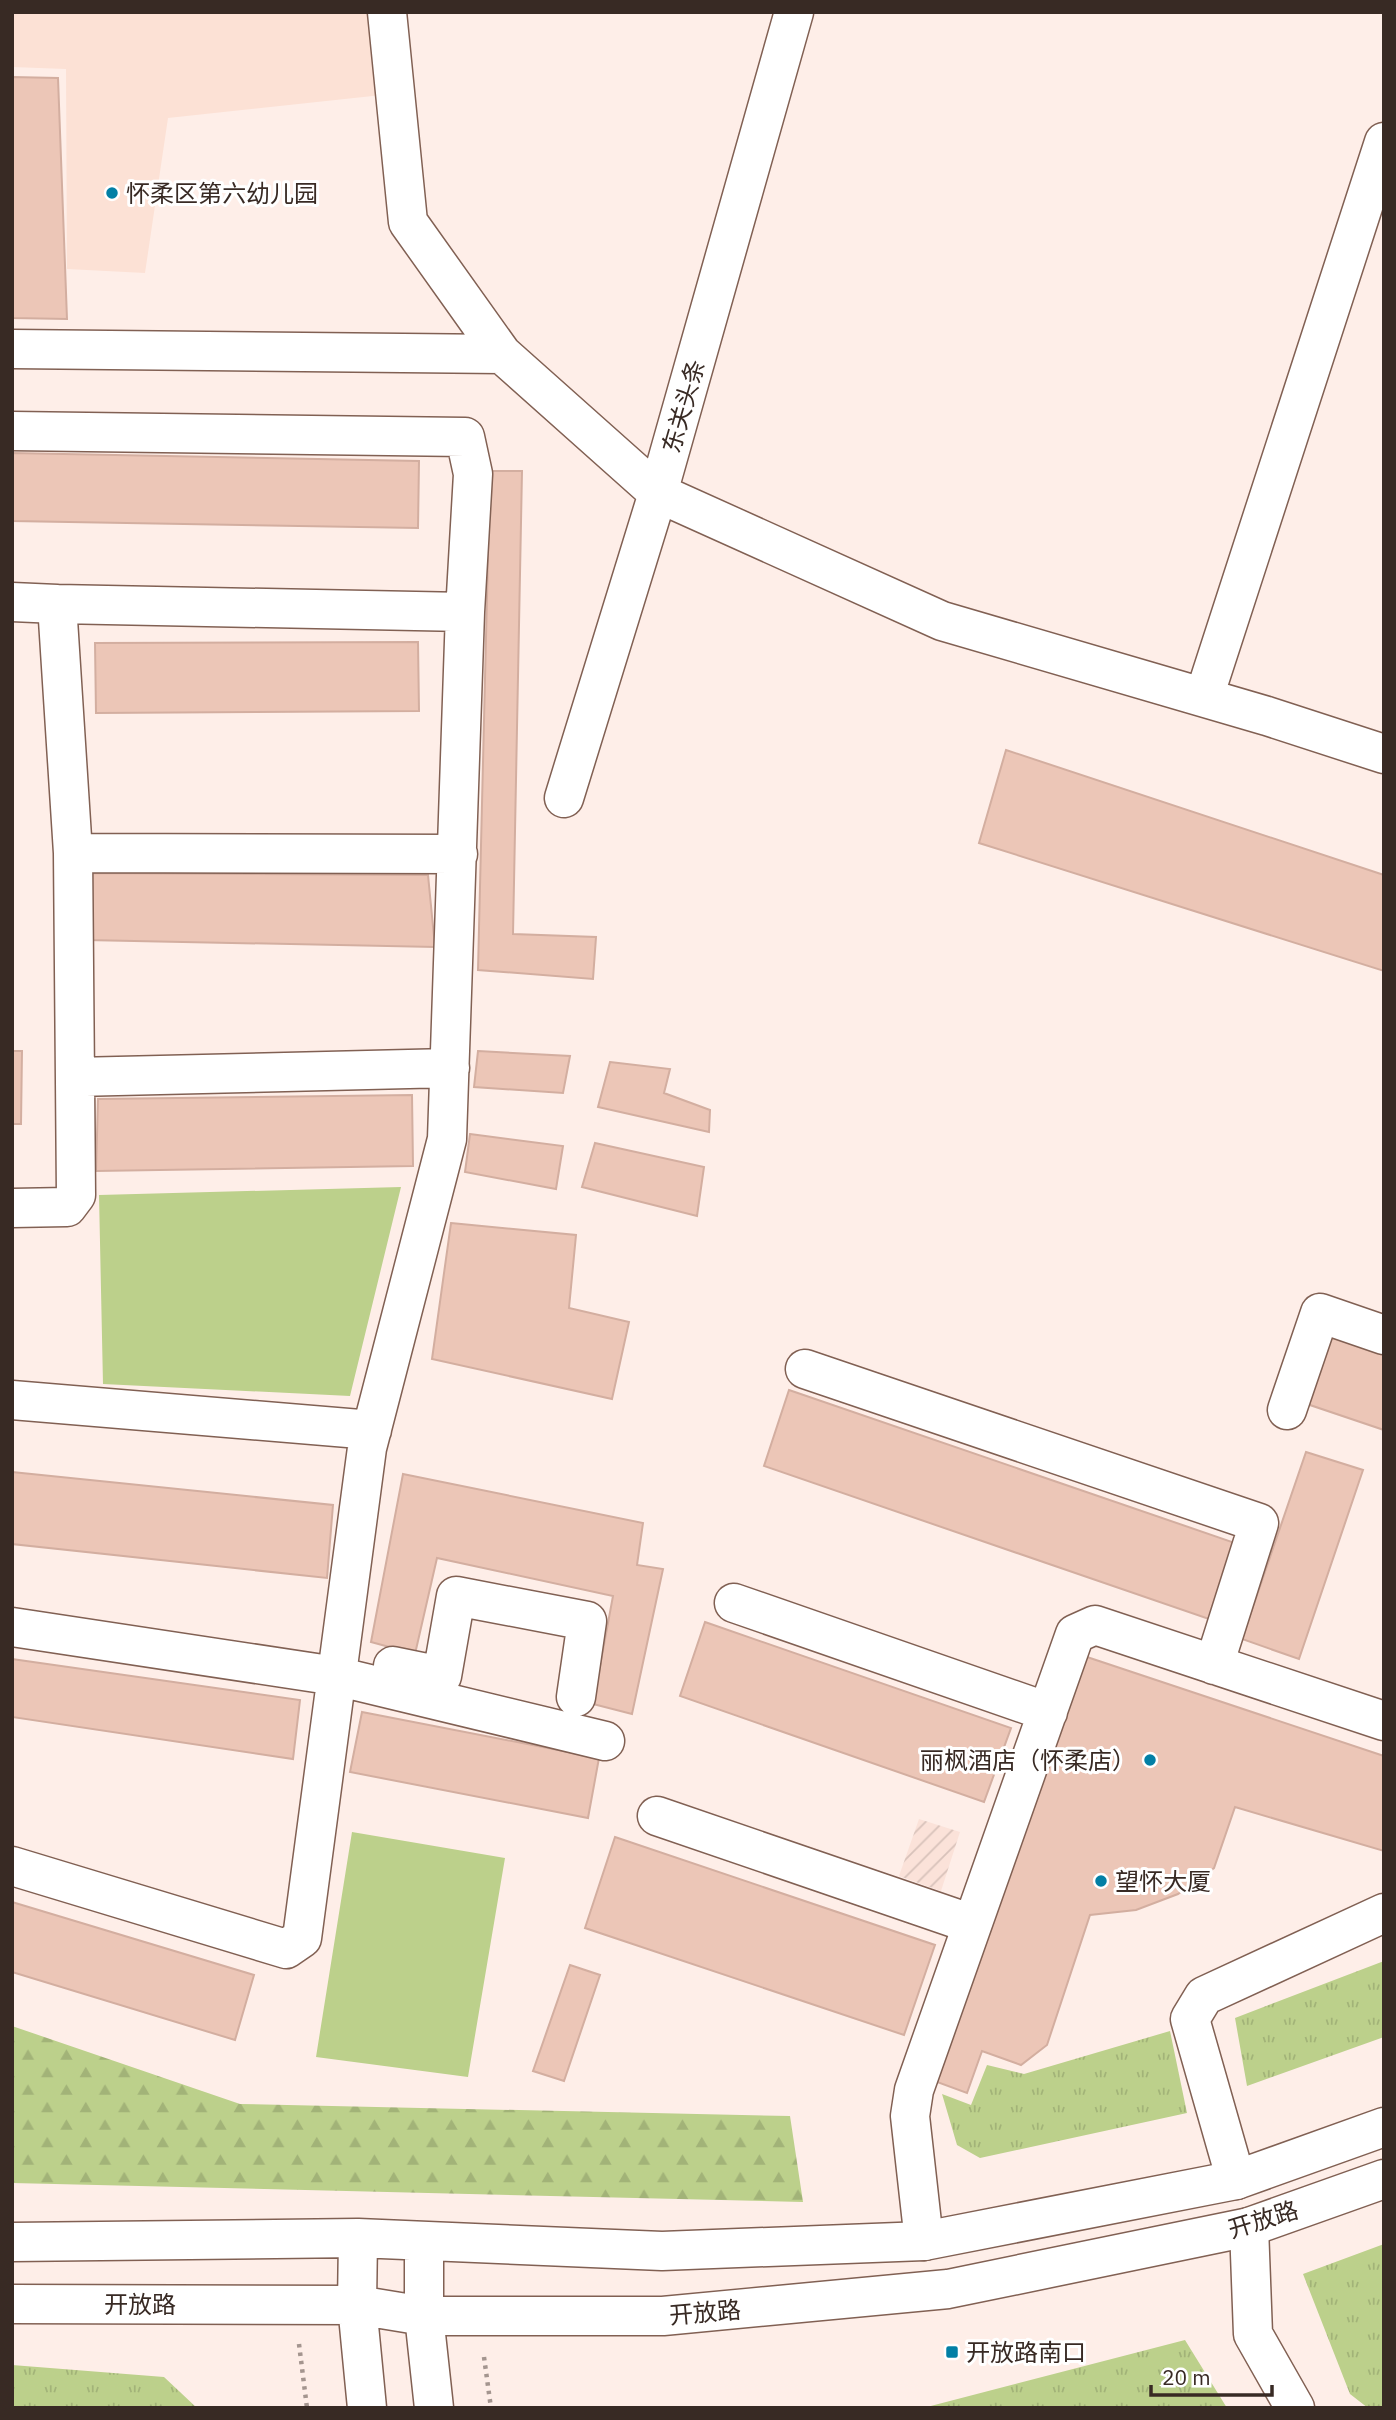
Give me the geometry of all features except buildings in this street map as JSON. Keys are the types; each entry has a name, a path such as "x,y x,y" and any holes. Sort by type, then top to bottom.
{"main road":[{"path":"387,12 408,222 502,354 658,493 942,621 1204,697 1384,754"},
{"name":"东关头条","path":"564,798 658,493 794,12"},
{"path":"1204,697 1384,142"},
{"path":"12,349 502,354"},
{"path":"12,430 465,437 473,474 465,612 447,1139 372,1430 302,1938 286,1949 12,1866"},
{"path":"12,603 465,612"},
{"path":"12,1208 68,1207 76,1195 73,853 58,604"},
{"path":"73,853 458,854"},
{"path":"75,1077 450,1068"},
{"path":"1287,1410 1320,1313 1384,1335"},
{"path":"805,1369 1259,1523 1214,1665"},
{"path":"12,1400 372,1430"},
{"path":"12,1627 442,1676 456,1596 587,1621 576,1697"},
{"path":"734,1603 1048,1712"},
{"path":"924,2242 910,2116 914,2090 1075,1634 1096,1625 1384,1721"},
{"path":"338,1665 605,1741"},
{"path":"657,1816 972,1924"},
{"path":"1236,2180 1189,2019 1204,1996 1384,1913"},
{"name":"开放路","path":"12,2242 358,2238 662,2251 924,2242 1236,2180 1384,2127"},
{"name":"开放路","path":"12,2304 357,2305 425,2316 663,2316 948,2289 1249,2227 1384,2179"},
{"path":"1249,2227 1253,2334 1295,2408"},
{"path":"358,2238 357,2305 367,2408"},
{"path":"424,2241 425,2316 434,2408"}],"shaded area":[{"name":"怀柔区第六幼儿园","path":"12,12 373,12 382,95 168,118 145,273 67,269 66,69 12,67"},
{"path":"919,1819 960,1832 941,1891 899,1876"}],"green space":[{"path":"401,1187 350,1396 103,1384 99,1195"},
{"path":"352,1832 505,1858 468,2077 316,2057"},
{"path":"1384,1961 1384,2037 1247,2086 1235,2018"},
{"path":"12,2026 240,2104 790,2116 803,2202 12,2183"},
{"path":"1170,2031 1187,2113 980,2158 957,2145 942,2094 971,2105 987,2065 1024,2074"},
{"path":"1384,2244 1384,2408 1368,2408 1350,2394 1303,2274"},
{"path":"1185,2340 1227,2408 923,2408"},
{"path":"12,2365 164,2377 197,2408 12,2408"}],"place":[{"name":"怀柔区第六幼儿园","path":"112,193"},
{"name":"丽枫酒店（怀柔店）","path":"1150,1760"},
{"name":"望怀大厦","path":"1101,1881"},
{"name":"开放路南口","path":"952,2352"}]}
